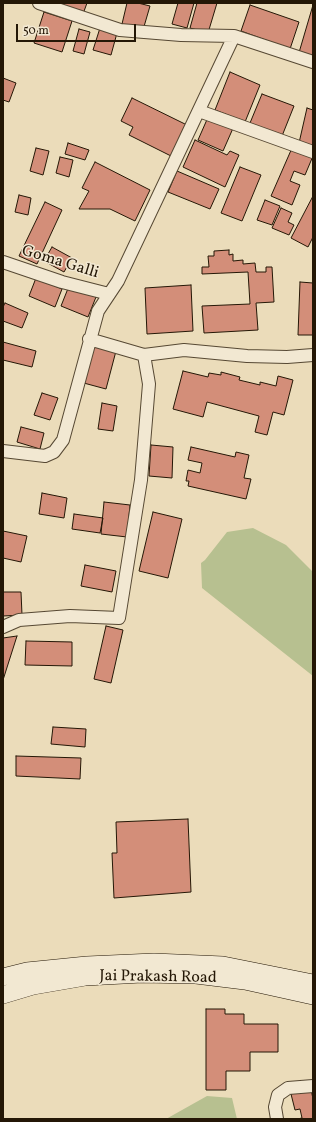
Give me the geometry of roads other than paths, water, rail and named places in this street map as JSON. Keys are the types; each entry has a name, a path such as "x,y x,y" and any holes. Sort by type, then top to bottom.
{"main road":[{"path":"3,977 27,971 87,964 154,962 223,965 313,983"},
{"name":"Jai Prakash Road","path":"3,995 33,986 85,978 142,974 196,975 245,981 313,996"}],"street":[{"path":"39,3 120,30 181,35 234,36 313,62"},
{"path":"3,450 45,456 54,452 63,440 98,311 118,281 200,111 234,36"},
{"path":"200,111 313,152"},
{"name":"Goma Galli","path":"3,262 62,282 109,294"},
{"path":"90,339 144,355 184,350 247,356 288,357 313,355"},
{"path":"3,627 19,620 70,616 119,618 141,480 149,384 144,355"},
{"path":"276,1119 275,1107 278,1095 288,1088 313,1086"}]}
